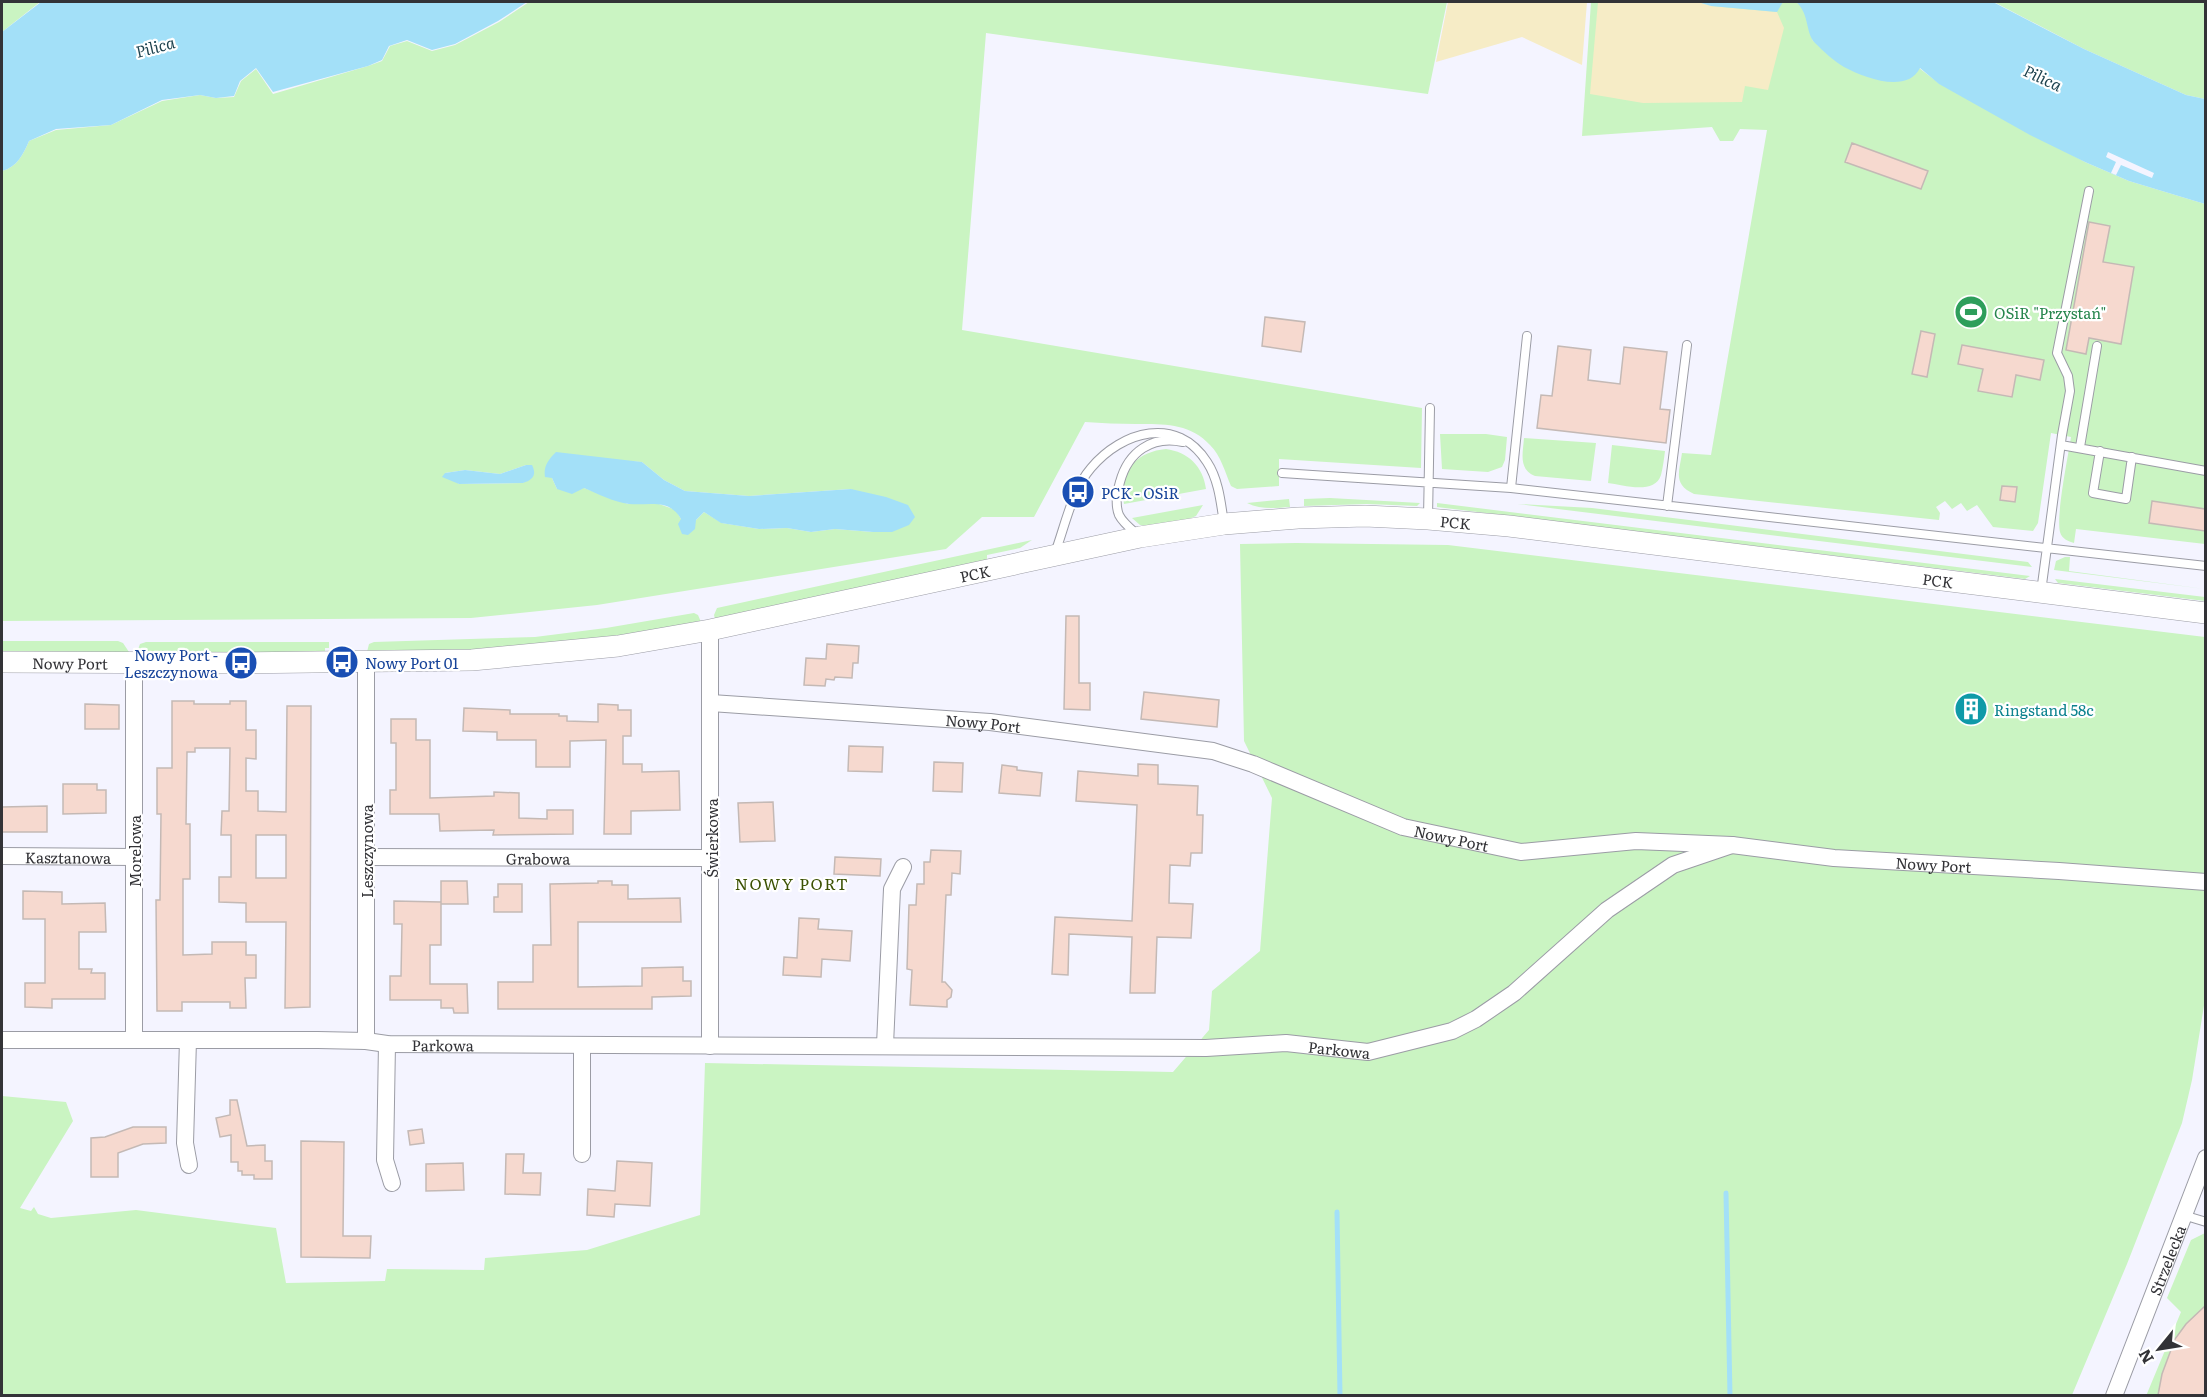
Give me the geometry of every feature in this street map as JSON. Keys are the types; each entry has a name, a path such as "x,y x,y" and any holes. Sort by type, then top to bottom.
{"street":[{"name":"PCK","path":"710,630 1140,537 1224,524 1365,516 1428,519 1584,535 2205,613"},
{"name":"Nowy Port","path":"2,662 366,662 483,659 618,646 710,630"},
{"name":"Świerkowa","path":"710,630 710,1046"},
{"name":"Leszczynowa","path":"366,662 366,1041"},
{"name":"Morelowa","path":"134,1040 135,663"},
{"name":"Nowy Port","path":"711,703 990,722 1213,751 1253,764 1403,827 1521,852 1636,840 1732,845 1834,858 2205,882"},
{"name":"Parkowa","path":"2,1040 1206,1048 1286,1043 1368,1052 1452,1031 1476,1019 1514,993 1607,910 1673,866 1732,845"},
{"name":"Kasztanowa","path":"2,856 134,857"},
{"name":"Grabowa","path":"366,857 711,858"},
{"path":"885,1045 892,889 903,867"},
{"path":"188,1040 185,1143 189,1164"},
{"path":"387,1044 385,1160 392,1183"},
{"path":"582,1045 582,1154"},
{"name":"Strzelecka","path":"2114,1395 2205,1158"}],"lane":[{"path":"2041,592 2070,391 2068,375 2057,353 2089,191"},
{"path":"1511,488 1527,336"},
{"path":"1667,506 1687,345"},
{"path":"2080,447 2097,346"},
{"path":"1428,519 1430,408"},
{"path":"1054,556 1078,492 1090,470 1107,452 1126,440 1148,433 1172,433 1192,444 1208,463 1219,491 1224,524"},
{"path":"1140,537 1126,525 1117,509 1118,490 1123,470 1133,455 1149,445 1169,439 1192,444"},
{"path":"2061,445 2205,471"},
{"path":"2100,451 2093,493 2126,499 2132,457"},
{"path":"1282,473 1511,488 2205,566"},
{"path":"2183,1215 2205,1222"}],"green space":[{"path":"2,2 40,2 2,32"},
{"path":"529,2 1447,2 1428,94 986,33 962,330 1422,408 1421,468 1279,459 1279,486 1237,489 1231,486 1214,449 1194,432 1166,425 1085,422 1034,517 982,517 946,549 597,605 471,618 2,621 2,171 12,167 19,160 29,141 56,130 111,125 162,101 200,95 216,98 234,97 241,81 256,69 273,94 382,61 390,46 407,41 432,51 455,45 499,22","holes":["625,461 642,462 664,480 685,491 749,496 851,489 892,532 835,529 811,532 787,528 759,529 722,523 704,512 696,520 681,519 676,510 659,504 628,504 584,488 557,489 552,478","532,465 523,483 459,484 445,473 465,470 500,474"]},
{"name":"OSiR \"Przystań\"","path":"1591,2 1698,2 1711,6 1796,2 1804,8 1813,41 1919,68 1940,84 2085,162 2129,181 2205,204 2205,544 2076,529 2074,543 2066,539 2060,532 2059,524 2071,437 2051,433 2038,523 2033,531 1993,527 1977,505 1967,511 1961,503 1952,509 1945,501 1936,507 1940,513 1939,520 1694,494 1687,490 1679,477 1682,453 1711,455 1767,130 1740,129 1733,141 1720,141 1712,127 1582,136"},
{"path":"1994,2 2205,2 2205,99 2186,95 2084,49"},
{"path":"1440,434 1486,434 1507,437 1505,460 1502,467 1488,472 1442,469"},
{"path":"1524,438 1596,443 1591,481 1535,476 1530,473 1523,460"},
{"path":"1612,445 1665,451 1658,481 1646,487 1608,483"},
{"path":"1166,449 1181,453 1193,461 1202,473 1206,489 1124,504 1124,483 1131,466 1145,455"},
{"path":"1330,498 1420,503 1417,506 1367,504 1304,506 1304,499"},
{"path":"1289,499 1290,507 1263,508 1247,503"},
{"path":"1437,503 2030,576 2025,579 1437,507"},
{"path":"1517,504 1592,508 2028,562 2032,567"},
{"path":"1203,505 1196,516 1189,519 1146,526 1140,525 1132,518"},
{"path":"1032,540 1020,548 987,555 987,561 715,619 714,615 717,608"},
{"path":"1240,544 1448,545 2205,637 2206,993 2192,1080 2182,1123 2127,1264 2072,1395 2,1395 2,1096 66,1102 73,1121 20,1208 31,1211 34,1207 38,1214 51,1218 136,1210 276,1228 286,1283 385,1281 387,1269 484,1270 485,1258 587,1250 700,1215 705,1063 1173,1072 1209,1030 1212,991 1260,951 1272,798 1244,741"},
{"path":"2070,557 2069,571 2205,589 2054,570 2056,561"},
{"path":"2055,579 2205,597 2205,601 2058,583"},
{"path":"694,613 698,615 701,622 608,639 465,652 367,652 369,644 374,642 535,637"},
{"path":"2,641 118,641 123,643 129,652 2,652"},
{"path":"146,642 329,642 329,648 325,648 325,653 137,652 140,644"},
{"path":"2205,1233 2205,1395 2146,1396 2181,1312 2167,1298 2191,1240"}],"sand":[{"path":"1448,2 1587,2 1582,65 1522,37 1436,62"},
{"path":"1598,2 1698,2 1711,6 1777,12 1784,28 1768,90 1745,86 1742,102 1643,103 1590,94"}],"water":[{"name":"Pilica","path":"41,2 527,2 455,44 432,50 407,40 389,46 382,60 368,66 273,92 256,68 240,81 234,96 216,98 200,95 162,100 111,125 56,129 29,141 16,163 2,171 2,32"},
{"path":"1698,2 1783,2 1777,12 1711,6"},
{"name":"Pilica","path":"1796,2 1993,2 2084,49 2186,95 2205,99 2205,204 2129,181 2085,162 2030,135 1939,84 1920,68 1914,76 1896,82 1874,79 1844,67 1825,53 1812,39 1803,12"},
{"path":"556,452 642,462 664,480 685,491 749,496 851,489 908,505 915,517 909,525 892,532 835,529 811,532 787,528 759,529 721,523 704,512 696,520 695,529 688,535 682,534 678,524 681,519 671,508 658,504 623,503 584,488 572,494 557,489 552,478 545,477 547,463"},
{"path":"532,465 534,474 532,479 523,483 459,484 442,477 445,473 465,470 500,474"}],"pier":[{"path":"2108,152 2154,173 2152,178 2121,165 2116,175 2111,173 2116,162 2106,157"}],"building":[{"path":"1852,143 1928,171 1921,189 1845,162"},
{"path":"2089,222 2110,226 2103,262 2134,267 2121,344 2089,338 2086,354 2066,350"},
{"path":"1265,317 1305,322 1301,352 1262,346"},
{"path":"1921,331 1935,334 1927,377 1912,374"},
{"path":"1962,345 2044,360 2040,380 2016,375 2012,397 1978,391 1983,369 1958,364"},
{"path":"1558,346 1591,350 1588,380 1620,384 1624,347 1667,352 1660,409 1670,410 1666,443 1537,428 1541,395 1552,396"},
{"path":"2002,486 2017,487 2015,502 2000,500"},
{"path":"2152,501 2205,509 2205,531 2149,523"},
{"path":"1066,616 1079,616 1079,683 1090,683 1090,710 1064,709"},
{"path":"827,644 859,646 858,663 853,663 852,678 826,679 825,686 804,685 806,658 826,659"},
{"path":"1144,692 1219,700 1217,727 1141,719"},
{"path":"172,701 194,701 194,704 230,704 230,701 246,701 246,730 256,730 256,759 246,758 246,791 258,791 258,811 286,812 287,706 311,706 310,1007 285,1008 286,922 246,922 246,903 219,902 219,877 231,877 231,835 221,835 222,811 229,811 230,748 195,748 195,752 187,752 186,824 190,824 190,879 183,879 183,955 212,954 212,942 246,942 246,955 256,955 256,978 245,978 246,1008 230,1008 230,1002 182,1002 182,1011 157,1011 156,900 160,900 161,814 157,814 157,768 172,768","holes":["256,835 286,835 286,878 256,878"]},
{"path":"85,704 119,705 119,729 85,729"},
{"path":"598,704 618,705 618,710 631,710 631,736 623,736 623,764 642,764 642,772 679,771 680,810 631,811 631,834 604,834 606,740 570,741 570,767 536,767 536,740 497,740 497,732 463,731 464,708 510,710 510,714 559,714 559,716 567,716 567,721 598,722"},
{"path":"391,719 416,719 416,740 430,740 430,798 494,796 494,792 519,793 519,818 547,819 547,810 573,810 573,834 493,835 494,830 440,831 439,814 390,814 390,790 396,790 396,743 391,743"},
{"path":"849,746 883,747 882,772 848,771"},
{"path":"934,762 963,763 962,792 933,791"},
{"path":"1138,764 1158,765 1158,784 1198,786 1197,815 1203,815 1202,853 1191,853 1190,866 1170,865 1169,903 1193,904 1191,938 1157,937 1155,993 1130,993 1132,937 1069,934 1068,975 1052,974 1055,917 1132,921 1137,805 1076,801 1078,771 1138,776"},
{"path":"1002,765 1017,767 1017,770 1042,773 1040,796 999,793"},
{"path":"63,784 97,784 97,790 106,790 106,813 63,814"},
{"path":"773,802 775,841 740,842 738,803"},
{"path":"47,806 47,832 2,832 2,807"},
{"path":"931,850 961,851 960,874 952,873 951,895 946,895 942,982 945,982 952,990 951,997 947,1000 947,1007 910,1005 912,970 907,969 909,905 916,905 917,884 924,884 924,862 930,862"},
{"path":"835,857 881,859 880,876 834,874"},
{"path":"441,881 467,881 468,904 441,904"},
{"path":"598,881 612,881 612,885 628,885 628,899 680,898 681,922 578,922 578,987 642,986 642,968 683,967 683,981 691,981 691,996 652,997 652,1009 498,1009 498,982 533,982 533,945 551,945 550,884 598,883"},
{"path":"498,884 522,884 522,912 494,912 494,897 498,897"},
{"path":"23,891 62,892 62,904 105,903 106,932 79,932 79,969 92,969 91,973 105,973 105,999 52,999 52,1008 25,1007 25,983 45,983 45,919 23,919"},
{"path":"394,901 441,902 441,945 430,945 430,984 467,984 468,1013 454,1013 453,1008 441,1008 441,1000 390,1000 390,976 401,976 402,924 394,924"},
{"path":"799,918 819,919 818,929 852,931 850,961 822,959 821,977 783,975 784,957 797,958"},
{"path":"230,1100 237,1100 247,1146 265,1145 265,1161 272,1161 272,1179 254,1179 254,1175 242,1175 242,1171 238,1171 238,1162 231,1162 231,1135 220,1137 216,1118 230,1115"},
{"path":"133,1127 166,1127 166,1143 143,1144 118,1153 118,1177 91,1177 91,1138 105,1137"},
{"path":"422,1129 424,1143 410,1145 408,1131"},
{"path":"301,1141 344,1142 343,1236 371,1236 370,1258 301,1257"},
{"path":"506,1154 524,1154 523,1173 541,1173 540,1195 505,1194"},
{"path":"617,1161 652,1163 650,1206 615,1204 614,1217 587,1215 588,1189 615,1191"},
{"path":"463,1163 464,1190 426,1191 426,1164"},
{"path":"2205,1306 2205,1395 2158,1395 2162,1374 2175,1339 2186,1324"}],"waterway":[{"path":"1726,1193 1730,1396"},
{"path":"1337,1212 1340,1396"}],"place":[{"name":"OSiR \"Przystań\"","path":"1971,312"},
{"name":"PCK - OSiR","path":"1078,492"},
{"name":"Nowy Port 01","path":"342,662"},
{"name":"Nowy Port - Leszczynowa","path":"241,663"},
{"name":"Ringstand 58c","path":"1971,709"}],"district":[{"name":"NOWY PORT","path":"792,883"}]}
